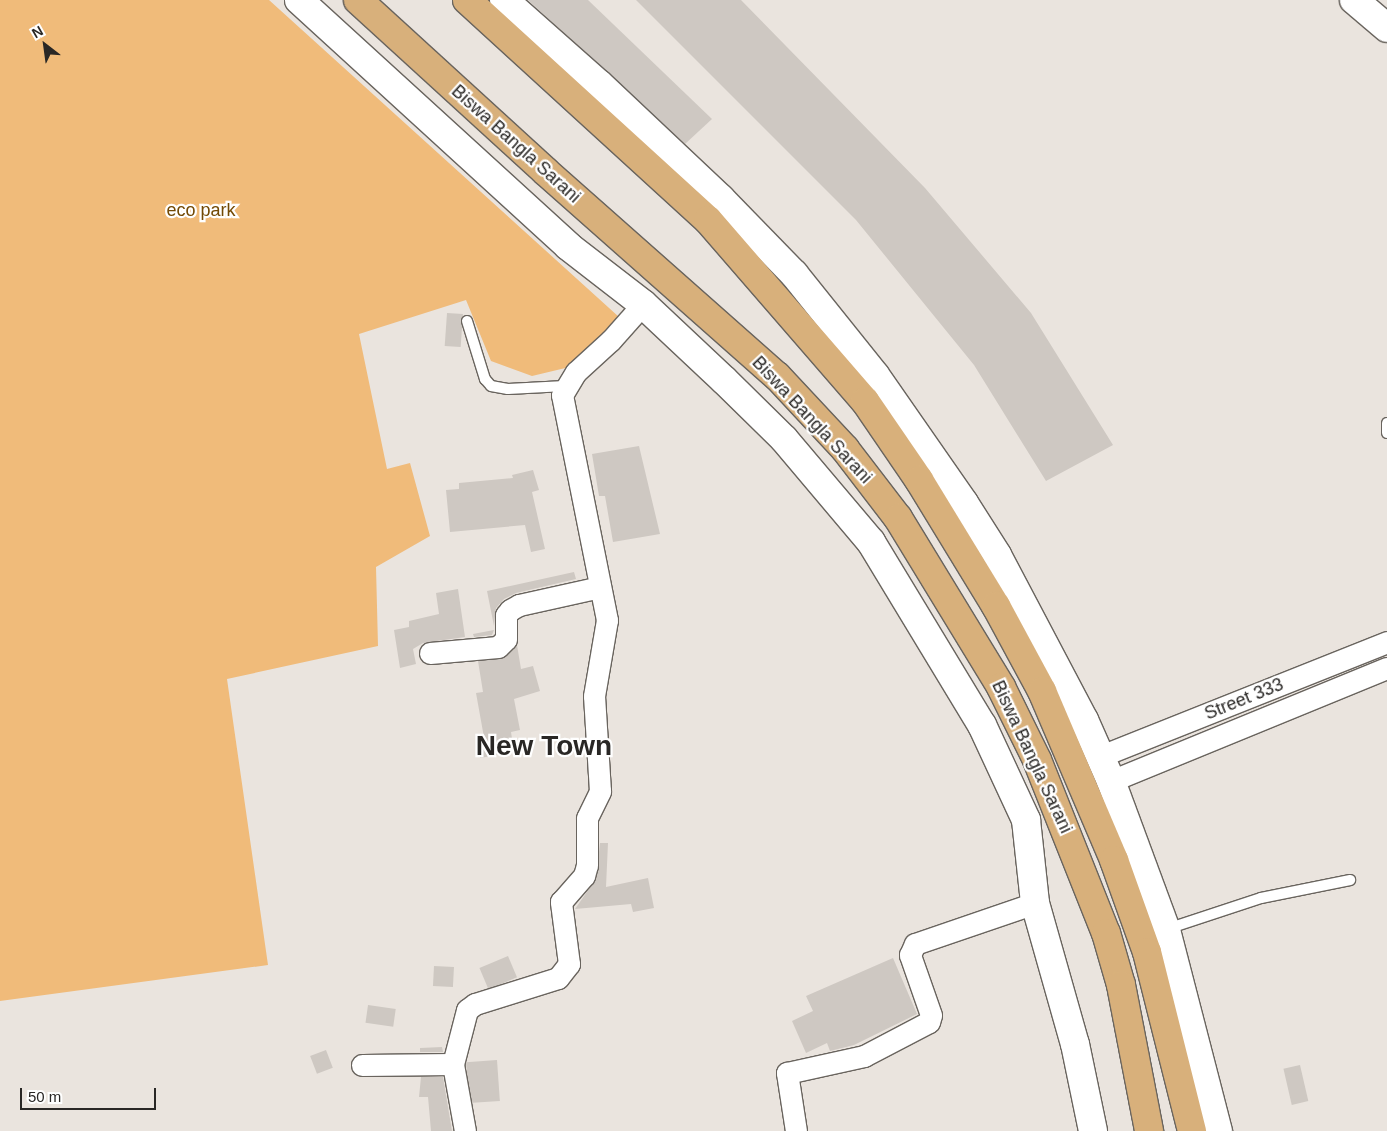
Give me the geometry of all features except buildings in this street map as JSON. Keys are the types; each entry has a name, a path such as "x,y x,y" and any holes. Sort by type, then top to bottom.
{"main road":[{"name":"Biswa Bangla Sarani","path":"358,0 545,171 777,376 845,450 898,518 1001,687 1037,760 1106,933 1121,986 1149,1131"},
{"name":"Biswa Bangla Sarani","path":"467,0 708,220 865,401 919,480 996,606 1042,691 1114,860 1147,952 1192,1131"}],"street":[{"path":"299,0 568,246 643,304 784,439 872,542 982,725 1016,794 1026,820 1035,903 1075,1044 1094,1131"},
{"path":"504,0 599,84 721,199 794,274 875,375 997,555 1101,756 1111,781 1166,930 1218,1131"},
{"path":"1354,0 1387,28"},
{"path":"465,1131 452,1064 468,1010 475,1004 558,978 568,969 561,902 584,876 587,865 587,818 600,791 594,696 606,620 562,395 565,386 643,304"},
{"path":"430,654 498,647 506,639 506,615 514,607 600,587"},
{"name":"Street 333","path":"1101,756 1387,642"},
{"name":"Street 333","path":"1111,781 1387,668"},
{"path":"796,1131 787,1073 864,1056 929,1022 931,1015 910,955 915,944 1035,903"},
{"path":"362,1065 452,1064"}],"lane":[{"path":"467,321 485,379 491,386 508,389 565,386"},
{"path":"1387,423 1387,433"},
{"path":"1166,930 1261,898 1350,880"}],"green space":[{"name":"eco park","path":"0,0 269,0 619,317 578,365 532,376 491,361 466,300 359,334 387,469 410,463 430,536 376,567 378,646 227,679 268,965 0,1001"}],"district":[{"name":"New Town","path":"544,746"}]}
